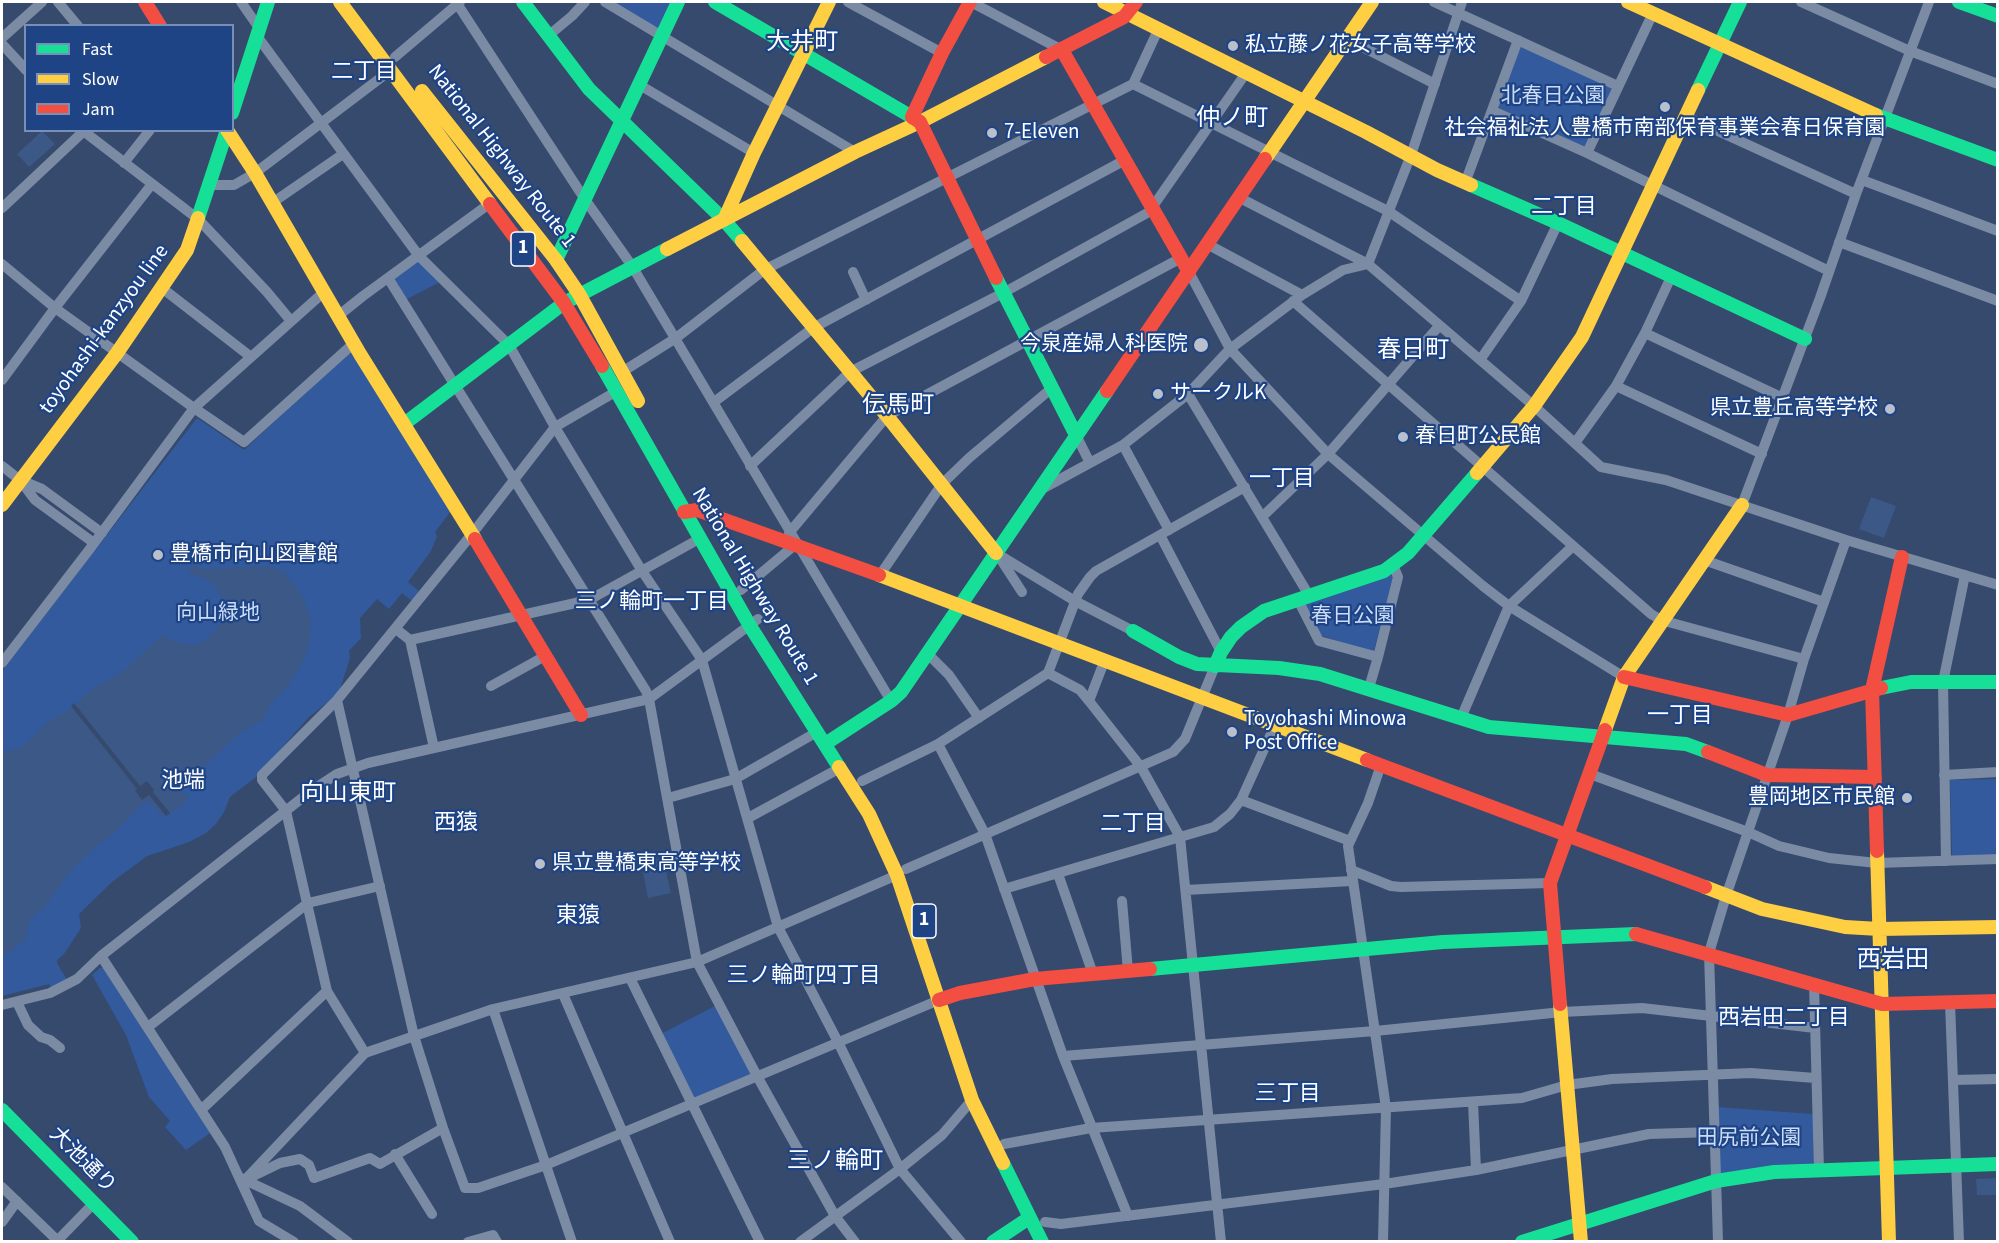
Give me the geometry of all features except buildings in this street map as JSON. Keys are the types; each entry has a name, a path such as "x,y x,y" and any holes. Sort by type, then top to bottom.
{"main road":[{"path":"145,2 159,24"},
{"path":"234,107 268,2"},
{"name":"National Highway Route 1","path":"340,2 556,260 579,294 622,372 690,511 699,539 825,738 840,768 902,872"},
{"name":"National Highway Route 1","path":"356,2 393,63 489,204 564,303 690,511 741,590 754,623"},
{"path":"523,2 573,70 621,121 724,220 887,416 996,552"},
{"path":"556,260 678,2"},
{"path":"715,2 916,120 1076,435"},
{"path":"724,220 828,2"},
{"path":"916,120 942,53 970,2"},
{"path":"1104,2 1131,7 1158,30 1437,170 1558,223 1804,339"},
{"path":"825,738 891,701 901,692 1372,2"},
{"path":"1628,2 1886,118 1998,160"},
{"path":"1215,666 1231,637 1264,611 1363,579 1393,565 1424,536 1534,406 1582,337 1740,2"},
{"path":"1959,2 1998,16"},
{"path":"404,424 579,294 916,120 1062,50 1124,17 1131,7"},
{"path":"1062,50 1189,272"},
{"name":"toyohashi-kanzyou line","path":"2,505 117,353 187,250 226,132"},
{"path":"228,132 581,715"},
{"path":"1581,1242 1550,883 1624,677 1742,505"},
{"path":"690,511 793,538 880,575 1104,662 1762,909 1845,927 1879,929 1998,927"},
{"path":"1889,1242 1872,690 1902,557"},
{"path":"1133,631 1179,657 1197,664 1306,671 1505,730 1686,744 1767,775 1875,777"},
{"path":"1624,677 1788,715 1872,690 1911,682 1998,682"},
{"name":"National Highway Route 1","path":"825,738 862,781 886,825 944,999 972,1100 1042,1241"},
{"path":"944,999 1035,979 1443,942 1638,934 1882,1004 1998,1001"},
{"name":"National Highway Route 1","path":"944,999 1004,1144 1053,1241"},
{"name":"大池通り","path":"2,1110 132,1242"},
{"path":"1522,1242 1716,1181 1774,1172 1998,1164"},
{"path":"993,1242 1029,1218"}],"street":[{"path":"2,38 42,2"},
{"path":"58,2 76,24"},
{"path":"241,2 258,32 320,123 419,256 509,345 555,427 642,571 702,660 778,927 838,1042 900,1169 961,1242"},
{"path":"209,185 234,185 255,173 393,63 458,2 584,198 632,266 891,701"},
{"path":"548,36 585,2"},
{"path":"605,2 855,152"},
{"path":"848,2 942,53"},
{"path":"970,2 1062,50"},
{"path":"1434,2 1460,7 1518,40 1618,86"},
{"path":"1801,2 1910,51 1998,84"},
{"path":"1742,505 1929,2"},
{"path":"1368,264 1411,155 1460,7"},
{"path":"1587,153 1653,13"},
{"path":"622,372 676,338 764,270 1133,84 1158,30"},
{"path":"1347,39 1435,84"},
{"path":"1466,183 1518,40"},
{"path":"2,44 24,68"},
{"path":"750,466 850,372 1003,293 1153,208 1246,73"},
{"path":"638,84 754,153"},
{"path":"1133,84 1388,211 1521,301"},
{"path":"1493,111 1587,153 1829,271"},
{"path":"1685,116 1856,194"},
{"path":"2,208 82,132"},
{"path":"84,132 198,219 267,292 291,321"},
{"path":"124,163 148,132"},
{"path":"272,203 343,154"},
{"path":"714,402 813,328 1125,160"},
{"path":"1862,180 1998,231"},
{"path":"4,373 152,184"},
{"path":"1240,198 1368,264 1534,406 1601,467 1666,480 1846,540 1998,585"},
{"path":"338,316 489,204"},
{"path":"1480,360 1521,301 1558,223"},
{"path":"1839,242 1998,301"},
{"path":"1207,244 1298,298 1388,384 1661,621 1804,659"},
{"path":"741,590 793,538 887,416 1181,258"},
{"path":"2,264 55,308 244,442 354,343"},
{"path":"1040,491 1123,445 1188,394 1230,349 1298,298 1343,270 1368,264"},
{"path":"853,272 866,300"},
{"path":"1189,272 1230,349 1328,454 1509,606 1624,677"},
{"path":"1575,443 1616,386 1646,333 1671,277"},
{"path":"387,279 514,478 649,699 697,962 835,1216 855,1242"},
{"path":"162,288 251,357"},
{"path":"2,663 194,408 324,292"},
{"path":"1262,517 1328,454 1439,326"},
{"path":"1646,333 1783,398"},
{"path":"1616,386 1762,454"},
{"path":"880,575 942,484 969,458 1052,388"},
{"path":"365,1053 327,991 286,811 262,780 262,775 337,700 472,534 555,427 617,391"},
{"path":"1188,394 1262,517 1304,598 1319,641 1378,657"},
{"path":"1076,435 1090,463"},
{"path":"1123,445 1221,652"},
{"path":"2,466 20,480 35,500 94,543"},
{"path":"20,480 42,489 102,533"},
{"path":"862,781 938,744 1048,673 1083,583 1096,571 1245,487"},
{"path":"410,640 589,600 699,539"},
{"path":"1718,1242 1709,953 1726,896 1788,715 1804,659 1846,540"},
{"path":"1461,718 1509,606 1573,546"},
{"path":"996,552 1022,592"},
{"path":"996,552 1075,601 1133,631"},
{"path":"1704,560 1824,602"},
{"path":"1369,688 1398,578 1393,565"},
{"path":"1946,861 1943,682 1965,575"},
{"path":"2,1005 50,993 77,979 101,956 323,782 352,767 649,699 754,623"},
{"path":"396,628 410,640 434,748"},
{"path":"2,643 11,651"},
{"path":"928,654 950,675 979,718"},
{"path":"491,686 545,656"},
{"path":"1089,701 1104,662"},
{"path":"242,1179 365,1053 493,1009 697,962 1173,752 1185,739 1215,666"},
{"path":"1048,673 1080,690 1089,701 1141,767 1180,837 1221,1242"},
{"path":"337,700 414,1036 465,1188 478,1188 546,1165 944,999"},
{"path":"1004,889 1215,827 1241,800 1275,725"},
{"path":"668,798 735,779 825,738"},
{"path":"938,744 985,834 1063,1056 1128,1216"},
{"path":"1381,765 1368,803 1348,846 1386,1108 1383,1242"},
{"path":"748,818 840,768"},
{"path":"1944,775 1998,772"},
{"path":"1590,774 1748,831 1779,846 1799,852 1877,863 1998,859"},
{"path":"1241,800 1350,841"},
{"path":"1058,874 1093,974"},
{"path":"1186,890 1352,876 1401,887 1550,883"},
{"path":"148,1027 308,903 380,886"},
{"path":"1122,901 1128,971"},
{"path":"101,956 225,1148 242,1179 259,1221 294,1242"},
{"path":"630,978 760,1242"},
{"path":"1814,984 1819,1171"},
{"path":"201,1110 327,991"},
{"path":"563,994 670,1242"},
{"path":"17,1002 28,1025 41,1037 50,1040 60,1048"},
{"path":"1950,1002 1959,1242"},
{"path":"1063,1056 1375,1031 1562,1012 1642,1008 1815,1028"},
{"path":"493,1009 572,1242"},
{"path":"1004,1144 1091,1128 1522,1098 1567,1085 1612,1079 1751,1073 1815,1077"},
{"path":"1954,1080 1998,1078"},
{"path":"800,1242 900,1169 942,1135 972,1100"},
{"path":"1473,1102 1476,1170"},
{"path":"242,1179 280,1163 300,1159 309,1165 314,1178 370,1158 380,1164 444,1128"},
{"path":"1045,1222 1060,1224 1384,1184 1476,1170 1648,1134 1714,1132"},
{"path":"395,1154 432,1214"},
{"path":"242,1179 300,1206 348,1242"},
{"path":"2,1187 58,1241 94,1203"},
{"path":"2,1222 17,1201"},
{"path":"468,1242 493,1235 497,1242"}],"green space":[{"path":"614,2 673,2 661,27 656,28"},
{"name":"北春日公園","path":"1523,47 1610,86 1613,90 1586,148 1500,109 1498,105 1520,48"},
{"path":"421,262 440,282 405,300 393,279"},
{"name":"向山緑地","path":"349,352 451,511 435,532 437,536 431,551 408,582 420,592 412,601 402,593 389,609 377,599 360,618 361,638 349,651 350,658 340,689 334,697 309,717 256,777 230,797 216,824 206,833 189,842 147,856 112,882 79,914 81,928 64,954 57,960 67,980 51,988 49,984 2,996 2,671 197,418 244,450"},
{"name":"春日公園","path":"1391,574 1394,580 1373,653 1320,635 1303,603"},
{"path":"1997,779 1997,854 1952,856 1950,780"},
{"path":"104,967 210,1133 186,1150 165,1127 170,1121 149,1097 126,1035 92,975"},
{"path":"715,1006 750,1070 750,1074 696,1097 691,1097 661,1034"},
{"name":"田尻前公園","path":"1717,1107 1813,1114 1814,1162 1811,1165 1772,1165 1720,1174"}],"shaded area":[{"path":"41,132 55,144 29,167 17,154"},
{"path":"1871,497 1896,506 1884,538 1859,529"},
{"path":"194,564 199,568 208,569 269,566 284,573 303,598 310,616 308,649 303,662 288,686 271,704 263,720 241,732 180,788 188,798 183,805 164,817 150,802 143,803 70,872 46,905 31,919 26,933 27,939 2,957 2,753 22,747 49,721 73,708 87,693 126,669 162,635 178,643 191,645 200,643 211,636 221,622 224,604 213,584 202,577 191,575 188,570"},
{"path":"663,858 671,893 648,898 641,862"},
{"path":"1997,1178 1997,1195 1977,1195 1976,1179"}],"pier":[{"path":"74,703 140,786 147,781 170,813 166,816 149,795 142,800 135,790 137,789 71,706"}],"traffic: fast":[{"path":"234,107 268,2"},
{"path":"523,2 589,89 724,220 742,241"},
{"path":"556,260 678,2"},
{"path":"715,2 912,117"},
{"path":"1698,90 1740,2"},
{"path":"1959,2 1998,16"},
{"path":"1876,115 1998,160"},
{"path":"198,218 226,132"},
{"path":"1471,185 1558,223 1805,339"},
{"path":"404,424 564,303 667,249"},
{"path":"996,278 1076,435"},
{"path":"602,366 750,626 839,767"},
{"path":"825,744 901,692 1107,391"},
{"path":"1215,666 1231,637 1264,611 1384,571 1408,553 1477,473"},
{"path":"1133,631 1179,657 1197,664 1279,668 1320,674 1489,727 1686,744 1708,752"},
{"path":"1881,688 1911,682 1998,682"},
{"path":"1150,969 1443,942 1636,934"},
{"path":"2,1110 132,1242"},
{"path":"1003,1163 1042,1242"},
{"path":"1522,1242 1716,1181 1774,1172 1998,1164"},
{"path":"993,1242 1029,1218"}],"traffic: slow":[{"path":"340,2 490,204"},
{"path":"724,220 754,153 829,2"},
{"path":"1104,2 1471,185"},
{"path":"1265,159 1372,2"},
{"path":"1628,2 1876,115"},
{"path":"667,249 1046,57"},
{"path":"1477,473 1534,406 1582,337 1698,90"},
{"path":"422,91 556,260 579,294 638,401"},
{"path":"228,132 255,173 360,354 475,539"},
{"path":"2,505 117,353 187,250 198,218"},
{"path":"742,241 887,416 996,553"},
{"path":"1605,730 1624,677 1742,505"},
{"path":"879,575 1367,760"},
{"path":"839,767 869,814 897,875 972,1100 1003,1163"},
{"path":"1877,851 1889,1242"},
{"path":"1705,887 1762,909 1845,927 1879,929 1998,927"},
{"path":"1560,1004 1581,1242"}],"traffic: jam":[{"path":"145,2 159,24"},
{"path":"970,2 942,53 912,117 920,122 996,278"},
{"path":"1046,57 1124,17 1136,2"},
{"path":"1062,50 1189,272"},
{"path":"1107,391 1265,159"},
{"path":"490,204 564,303 602,366"},
{"path":"684,512 697,510 879,575"},
{"path":"475,539 581,715"},
{"path":"1877,851 1872,690 1902,557"},
{"path":"1624,677 1788,715 1881,688"},
{"path":"1560,1004 1550,883 1605,730"},
{"path":"1708,752 1767,775 1875,777"},
{"path":"1367,760 1705,887"},
{"path":"1636,934 1882,1004 1998,1001"},
{"path":"939,1000 960,993 1035,979 1150,969"}],"place":[{"name":"私立藤ノ花女子高等学校","path":"1233,46"},
{"name":"社会福祉法人豊橋市南部保育事業会春日保育園","path":"1665,107"},
{"name":"7-Eleven","path":"992,133"},
{"name":"今泉産婦人科医院","path":"1201,345"},
{"name":"サークルK","path":"1158,394"},
{"name":"県立豊丘高等学校","path":"1890,409"},
{"name":"春日町公民館","path":"1403,437"},
{"name":"豊橋市向山図書館","path":"158,555"},
{"name":"Toyohashi Minowa Post Office","path":"1232,732"},
{"name":"豊岡地区市民館","path":"1907,798"},
{"name":"県立豊橋東高等学校","path":"540,864"}],"district":[{"name":"大井町","path":"802,44"},
{"name":"二丁目","path":"364,73"},
{"name":"仲ノ町","path":"1232,120"},
{"name":"二丁目","path":"1564,208"},
{"name":"春日町","path":"1413,352"},
{"name":"伝馬町","path":"898,407"},
{"name":"一丁目","path":"1282,480"},
{"name":"三ノ輪町一丁目","path":"652,603"},
{"name":"一丁目","path":"1680,717"},
{"name":"池端","path":"183,782"},
{"name":"向山東町","path":"348,795"},
{"name":"西猿","path":"456,824"},
{"name":"二丁目","path":"1133,825"},
{"name":"東猿","path":"578,917"},
{"name":"西岩田","path":"1893,962"},
{"name":"三ノ輪町四丁目","path":"804,977"},
{"name":"西岩田二丁目","path":"1784,1019"},
{"name":"三丁目","path":"1288,1095"},
{"name":"三ノ輪町","path":"835,1163"}]}
